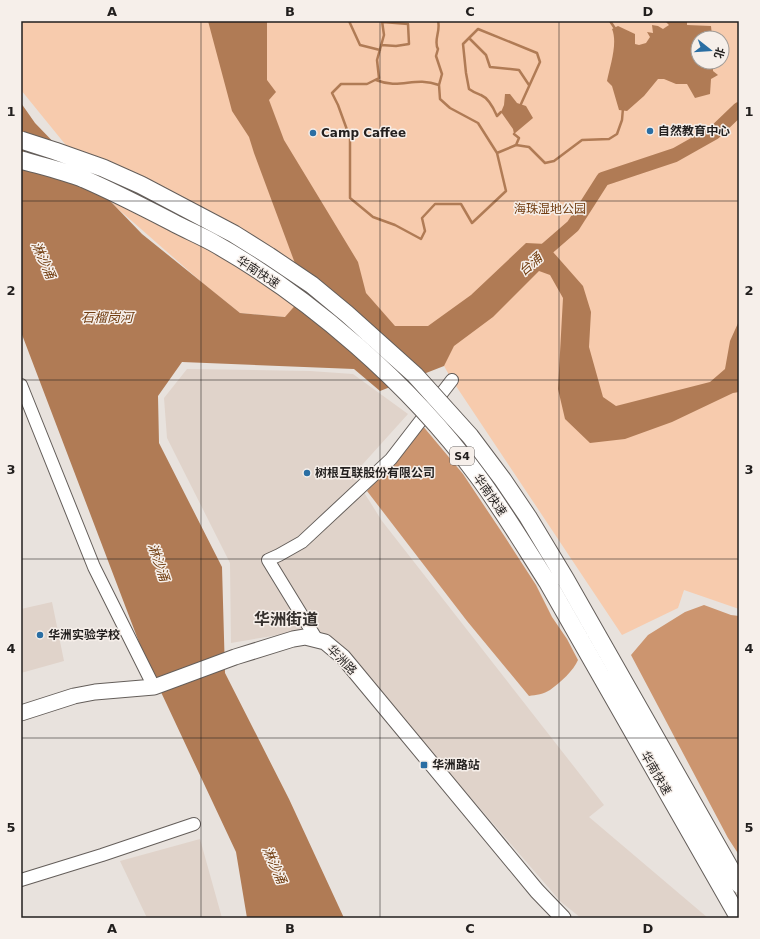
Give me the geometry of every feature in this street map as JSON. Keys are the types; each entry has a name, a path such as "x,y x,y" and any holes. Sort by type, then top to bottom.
{"highway":[{"name":"华南快速","path":"21,140 56,151 141,185 234,234 270,256 312,286 347,314 415,375 470,436 503,480 528,517 739,884"},
{"name":"华南快速","path":"21,160 83,179 213,243 254,268 328,321 368,356 418,405 477,474 522,541 548,583 739,918"}],"main road":[{"name":"华洲路","path":"21,713 74,696 94,692 154,687 235,657 293,639 305,637 325,642 342,658 527,879 563,918"}],"street":[{"path":"317,640 268,560 302,542 391,458 452,380"},
{"path":"21,385 94,567 154,687"},
{"path":"21,880 194,824"}],"shaded area":[{"path":"187,369 310,371 353,374 408,414 353,475 382,521 604,805 589,817 708,918 581,918 561,902 343,650 302,631 231,643 230,563 167,438 164,398"},
{"path":"422,425 463,474 505,537 536,585 552,617 567,639 578,660 566,676 548,691 529,696 467,621 367,491 389,468"},
{"name":"华洲实验学校","path":"52,602 64,661 21,673 21,609"},
{"path":"704,605 731,615 739,616 739,855 728,838 631,655 648,635 685,612"},
{"path":"200,839 222,918 147,918 120,861"}],"green space":[{"name":"海珠湿地公园","path":"21,21 739,21 739,609 684,590 678,608 622,635 444,366 411,336 285,317 240,313 206,286 117,208 21,90"}],"water":[{"name":"石榴岗河","path":"208,21 267,21 267,80 276,92 269,100 284,140 358,262 366,293 395,326 428,326 471,295 526,243 546,244 583,286 591,312 589,347 603,397 616,406 710,382 725,369 730,341 739,321 739,392 733,393 672,422 625,439 590,443 565,419 558,389 563,298 550,275 539,271 493,317 454,346 444,366 380,391 354,369 182,362 158,396 159,443 222,567 225,673 289,799 344,918 247,918 236,852 145,658 21,332 21,103 35,123 142,234 240,313 285,317 306,293 249,137 232,111"},
{"path":"687,21 687,25 711,26 711,30 690,30 690,70 713,70 718,75 711,79 710,94 695,98 687,84 676,84 664,79 658,79 644,96 627,111 619,110 612,86 607,81 614,48 614,35 612,29 618,26 635,34 635,44 639,45 646,43 650,37 647,32 653,33 652,25 663,29 669,25 666,22"},
{"path":"505,94 510,94 517,103 526,106 533,118 514,134 513,129 501,112 504,105"}],"waterway":[{"path":"349,21 360,45 380,50"},
{"path":"382,21 384,35 377,60 379,78 367,84 341,84 332,93 350,138 350,198 373,217 395,225 421,239 425,231 422,218 435,204 461,204 472,223 506,191 497,153 478,123 450,108 440,99 439,85 442,74 436,56 438,49 436,43 439,28 438,21"},
{"path":"610,21 616,30"},
{"path":"381,45 396,46 409,44 408,24 383,22"},
{"path":"501,112 497,116 486,99 469,89 463,44 478,29 537,53 540,62 521,104"},
{"path":"469,38 486,55 490,67 519,70 529,85"},
{"path":"376,80 392,84 422,82 439,85"},
{"path":"497,153 516,145 529,147 545,163 554,161 582,140 609,139 617,134 622,120 623,108"},
{"name":"台涌","path":"535,259 573,226 603,179 675,155 714,133 739,109"},
{"path":"514,134 519,138 516,145"}],"place":[{"name":"自然教育中心","path":"650,131"},
{"name":"Camp Caffee","path":"313,133"},
{"name":"树根互联股份有限公司","path":"307,473"},
{"name":"华洲实验学校","path":"40,635"},
{"name":"华洲路站","path":"424,765"}],"district":[{"name":"华洲街道","path":"286,619"}],"water label":[{"name":"淋沙涌","path":"44,260"},
{"name":"淋沙涌","path":"159,562"},
{"name":"淋沙涌","path":"275,865"}]}
